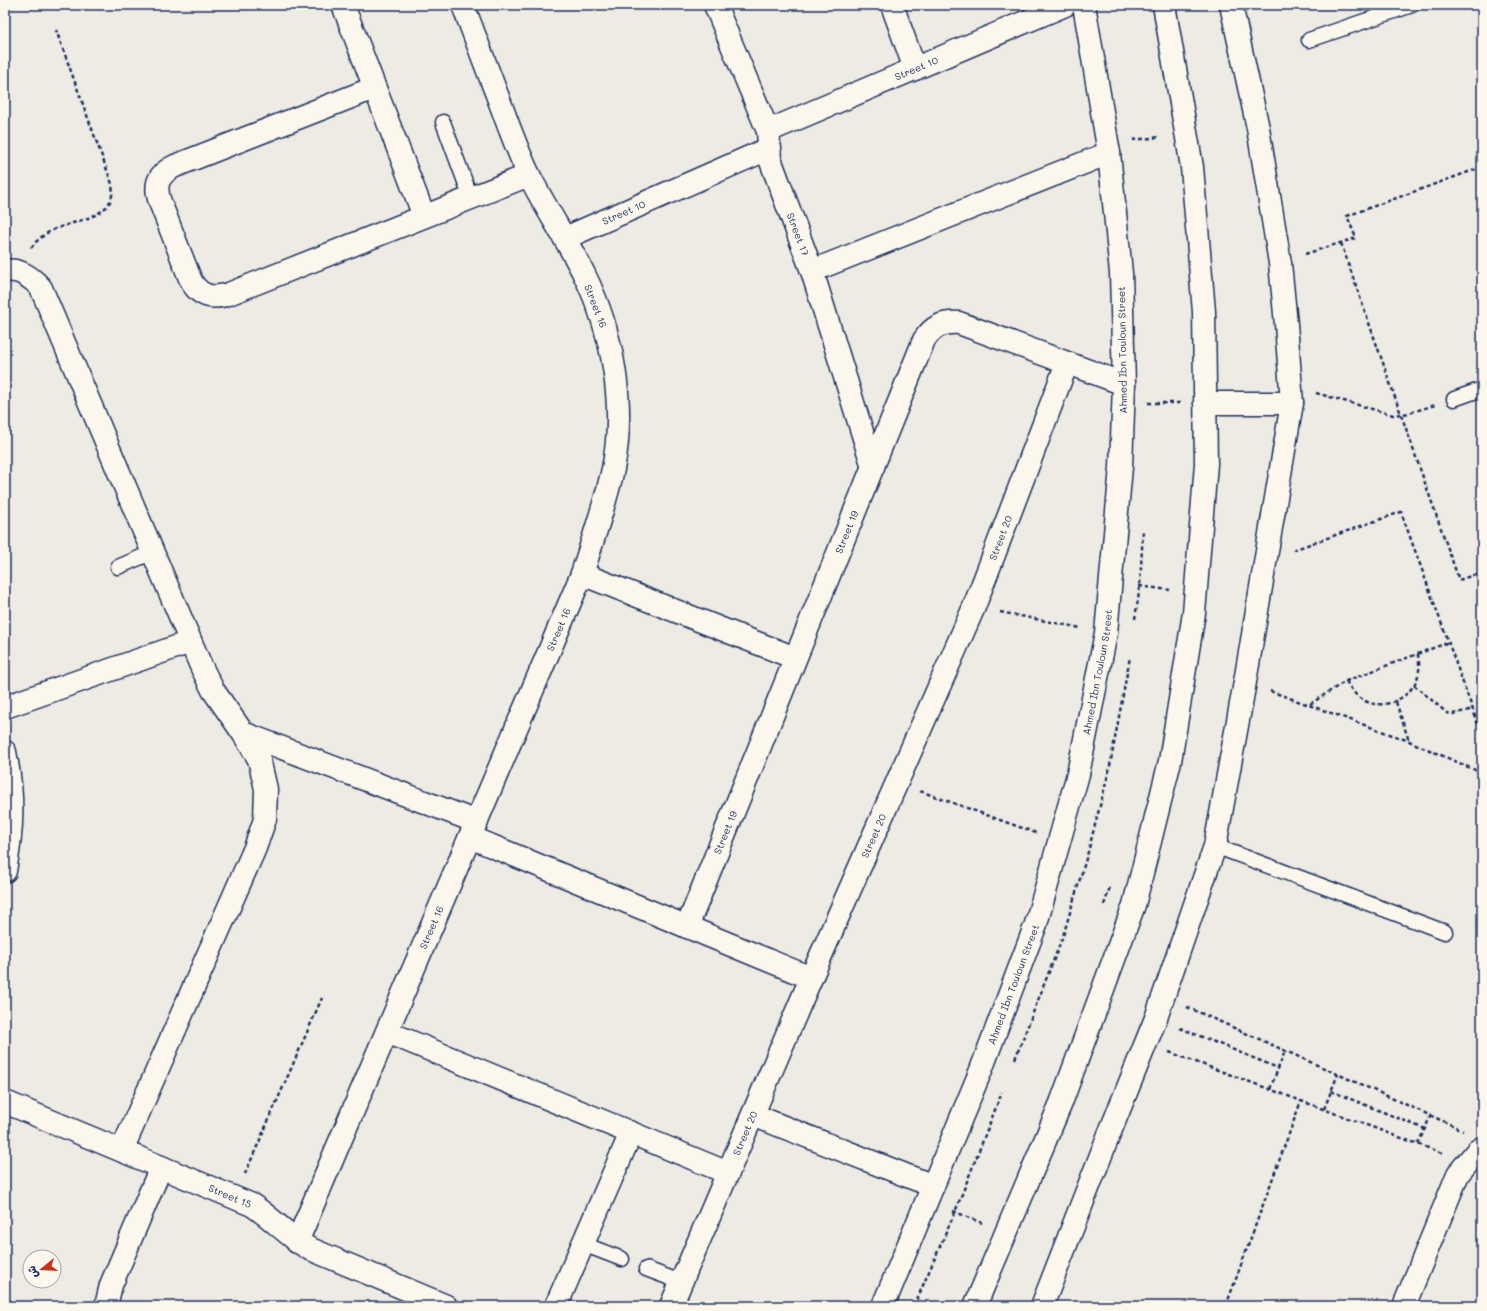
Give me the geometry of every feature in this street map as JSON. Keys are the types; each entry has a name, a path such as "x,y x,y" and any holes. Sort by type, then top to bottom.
{"street":[{"path":"343,5 424,216"},
{"name":"Street 16","path":"298,1242 582,574 604,506 613,467 617,428 617,388 611,349 600,311 565,238 529,175 463,5"},
{"name":"Street 17","path":"715,5 769,140 770,154 773,165 812,271 873,467"},
{"path":"892,5 915,69"},
{"name":"Street 10","path":"565,238 915,69 1064,5"},
{"name":"Ahmed Ibn Touloun Street","path":"883,1306 981,1070 1036,924 1078,774 1106,633 1121,467 1124,394 1121,273 1108,148 1084,5"},
{"path":"975,1306 1061,1104 1134,905 1170,761 1194,613 1206,464 1204,312 1192,167 1164,5"},
{"path":"1042,1306 1156,1018 1215,846 1266,559 1291,394 1280,262 1258,128 1231,5"},
{"path":"374,88 166,170 161,176 157,193 193,284 201,294 217,297 226,295 529,175"},
{"path":"812,271 1108,148"},
{"path":"13,272 32,278 40,288 190,642 213,690 243,733 258,759 266,789 265,819 255,848 122,1150"},
{"name":"Street 19","path":"687,927 928,333 935,327 942,324 959,323 1067,363 1124,394"},
{"name":"Street 20","path":"671,1306 811,978 974,607 1067,363"},
{"path":"1205,403 1291,394"},
{"path":"582,574 795,658"},
{"path":"5,707 190,642"},
{"path":"243,733 473,829 687,927 811,978"},
{"path":"5,752 10,775 12,808 11,841 5,871"},
{"path":"387,1032 728,1173"},
{"name":"Street 15","path":"5,1102 235,1197 252,1205 298,1242 320,1254 446,1306"},
{"path":"753,1115 930,1193"},
{"path":"556,1306 631,1133"},
{"path":"1404,1306 1458,1174 1474,1155"},
{"path":"106,1306 111,1285 161,1167"}],"lane":[{"path":"1309,40 1412,5"},
{"path":"442,122 471,198"},
{"path":"1454,399 1482,389"},
{"path":"118,567 153,552"},
{"path":"1215,846 1446,932"},
{"path":"583,1244 622,1259"},
{"path":"646,1269 681,1282"}],"path":[{"path":"13,272 36,241 50,231 102,211 111,202 113,196 112,184 56,30"},
{"path":"1108,148 1186,133"},
{"path":"1280,262 1356,238 1347,216 1482,167"},
{"path":"1342,243 1400,415 1459,580 1482,572"},
{"path":"1124,394 1205,403"},
{"path":"1291,394 1387,414 1400,415 1454,399"},
{"path":"1266,559 1401,512 1474,708 1482,735"},
{"path":"1477,574 1482,589"},
{"path":"1111,582 1196,594"},
{"path":"974,607 1106,633"},
{"path":"1309,704 1346,681 1449,642"},
{"path":"1346,681 1354,694 1366,702 1381,704 1396,702 1406,695 1414,685 1419,670 1418,654"},
{"path":"1245,682 1409,741 1482,773"},
{"path":"1414,685 1446,712 1454,714 1474,708"},
{"path":"1396,702 1409,741"},
{"path":"897,783 1059,841"},
{"path":"235,1197 322,998"},
{"path":"1183,1005 1468,1132"},
{"path":"1156,1018 1278,1068"},
{"path":"1146,1044 1418,1144 1474,1155"},
{"path":"1270,1089 1284,1051"},
{"path":"1324,1109 1338,1074"},
{"path":"1331,1091 1425,1129"},
{"path":"1226,1306 1301,1101"},
{"path":"1418,1144 1431,1115"},
{"path":"930,1193 1006,1234"}]}
